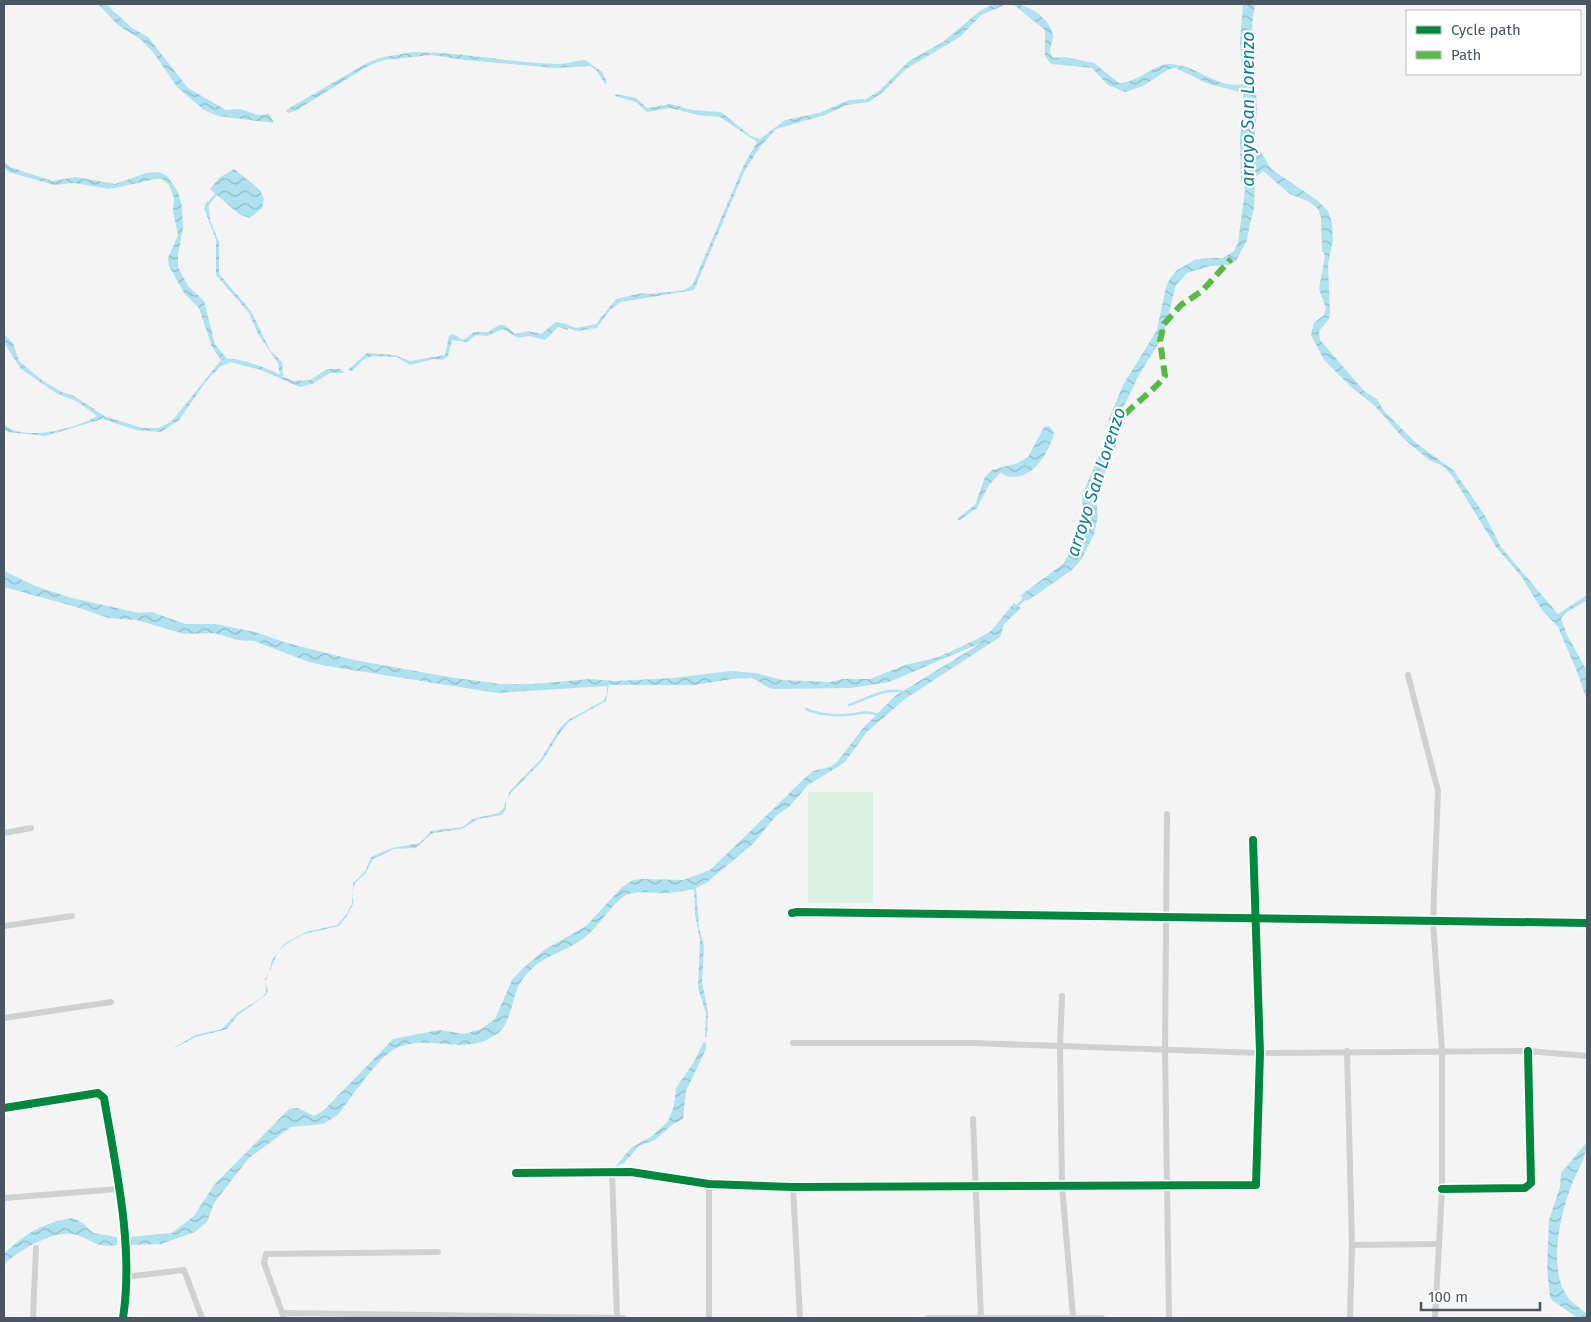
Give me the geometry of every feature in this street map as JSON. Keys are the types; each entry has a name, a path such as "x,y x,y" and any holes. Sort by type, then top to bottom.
{"street":[{"path":"1408,675 1438,790 1434,921 1442,1050 1442,1189 1435,1318"},
{"path":"1167,814 1166,1049 1169,1318"},
{"path":"4,833 31,828"},
{"path":"516,1173 612,1171 631,1172 709,1184 793,1187 1168,1187 1256,1185 1260,1053 1253,840"},
{"path":"792,913 1587,923"},
{"path":"4,926 72,916"},
{"path":"1062,996 1060,1046 1062,1186 1073,1316"},
{"path":"4,1018 111,1002"},
{"path":"793,1043 877,1041 1260,1053 1442,1050 1528,1051 1587,1056"},
{"path":"1347,1051 1352,1245 1350,1318"},
{"path":"1442,1189 1525,1188 1531,1183 1528,1051"},
{"path":"4,1108 102,1094 119,1189 124,1231 125,1277 122,1318"},
{"path":"973,1119 981,1318"},
{"path":"438,1252 266,1254 264,1263 284,1316 620,1318 612,1171"},
{"path":"709,1184 709,1318"},
{"path":"793,1187 800,1318"},
{"path":"4,1198 119,1189"},
{"path":"1352,1245 1438,1244"},
{"path":"33,1318 36,1248"},
{"path":"125,1277 184,1270 202,1318"},
{"path":"928,1318 1073,1316 1102,1318"}],"green space":[{"path":"808,792 873,792 873,903 808,903"}],"water":[{"path":"98,4 106,4 132,28 148,37 188,88 226,110 240,109 258,115 269,114 274,123 218,116 204,110 177,87 153,52 139,38 119,26"},
{"path":"994,4 1007,4 981,15 960,37 906,69 883,92 869,102 847,105 825,115 776,129 760,147 744,172 694,290 621,302 610,310 597,328 577,331 576,328 596,324 616,299 642,293 650,294 685,290 693,284 744,165 757,142 720,117 698,115 670,108 647,112 636,102 615,96 616,94 636,98 647,108 671,104 692,110 721,112 751,136 760,139 785,120 819,113 849,100 866,99 879,91 909,61 943,42 981,10"},
{"path":"1013,4 1031,9 1048,23 1053,35 1050,52 1053,58 1065,57 1094,63 1119,83 1133,80 1157,67 1169,64 1179,65 1214,80 1233,85 1243,84 1240,41 1243,4 1255,4 1252,23 1257,108 1254,146 1263,155 1271,169 1317,200 1328,211 1332,223 1333,240 1328,264 1330,312 1329,319 1319,331 1320,340 1365,392 1377,399 1384,411 1415,442 1454,471 1484,514 1501,547 1558,614 1587,595 1587,600 1567,612 1561,618 1567,635 1587,671 1587,712 1586,698 1578,674 1558,627 1542,610 1521,576 1496,547 1453,477 1443,466 1429,460 1403,438 1375,406 1350,386 1324,360 1311,335 1314,323 1324,315 1326,308 1319,289 1325,256 1322,250 1321,218 1318,209 1308,201 1290,194 1263,171 1255,178 1254,208 1247,240 1236,261 1229,265 1210,266 1187,273 1176,285 1163,336 1139,375 1120,414 1117,443 1104,475 1095,491 1098,516 1094,534 1081,560 1072,570 1027,601 1020,596 1063,564 1074,546 1076,529 1083,514 1082,495 1106,440 1109,431 1109,419 1123,385 1157,330 1166,287 1170,278 1176,271 1194,260 1223,258 1234,251 1238,243 1245,190 1241,180 1240,136 1243,117 1243,93 1206,83 1176,68 1169,69 1143,86 1125,92 1108,85 1092,68 1051,64 1045,56 1045,30"},
{"path":"414,52 562,64 585,60 602,72 607,82 605,84 597,71 590,66 555,68 431,55 384,60 368,66 297,110 288,113 286,110 367,63 383,57"},
{"path":"4,161 10,167 52,181 76,177 115,184 146,173 159,172 167,176 178,192 182,207 183,228 178,254 178,267 188,286 204,301 215,344 227,359 246,362 280,375 278,363 258,334 249,313 216,275 216,240 204,208 208,200 210,220 219,242 219,274 251,311 270,350 282,362 283,377 294,381 310,380 327,369 340,369 345,373 330,373 312,384 300,387 261,370 231,362 221,366 207,380 179,420 161,432 136,430 102,419 45,436 8,432 4,429 4,424 13,430 24,432 50,432 77,425 97,416 78,402 56,393 21,369 4,343 4,334 13,343 19,361 43,381 62,392 74,396 106,417 143,428 159,428 172,421 221,360 212,347 199,308 184,293 169,266 168,258 178,235 173,211 174,198 169,185 162,179 156,179 109,189 74,183 54,185 9,172 4,168"},
{"path":"234,169 260,190 264,199 262,208 250,218 240,215 210,189 219,178"},
{"path":"556,322 567,324 568,330 558,327 545,340 529,336 518,338 503,329 487,336 476,335 467,342 452,340 448,356 443,360 434,359 410,365 397,357 372,356 364,359 352,371 348,370 367,353 395,355 410,361 445,355 449,336 453,334 463,340 474,332 488,332 499,325 505,325 515,334 528,331 541,334"},
{"path":"1049,426 1054,432 1053,437 1047,451 1038,464 1026,474 1018,477 1009,477 1000,473 989,485 977,508 960,520 957,519 975,505 985,477 992,470 1018,463 1028,457 1044,427"},
{"path":"4,571 35,586 72,598 139,613 152,612 185,624 216,624 255,632 287,643 354,660 500,684 533,684 591,679 614,681 673,678 730,671 755,673 782,680 830,682 842,679 870,679 905,665 939,657 991,631 1014,603 1021,608 1004,624 1000,637 905,699 867,732 844,763 808,785 790,806 776,816 753,844 706,883 696,888 699,928 704,945 702,982 708,1012 707,1037 705,1037 706,1013 698,988 700,940 695,914 694,889 667,893 633,893 618,901 595,928 576,944 544,960 529,971 518,986 506,1023 497,1034 484,1041 472,1044 408,1044 388,1053 373,1069 338,1115 323,1124 291,1127 248,1159 214,1203 207,1222 195,1232 161,1244 128,1245 128,1237 172,1233 194,1216 214,1185 289,1109 298,1108 314,1116 323,1111 393,1039 439,1030 464,1034 481,1029 495,1019 512,980 521,970 544,950 586,926 622,887 633,880 683,880 710,870 813,771 830,767 837,762 864,727 895,696 983,642 889,682 851,688 775,689 769,688 752,678 695,685 609,685 606,701 570,721 561,731 543,760 507,798 510,791 541,759 560,728 568,720 603,701 607,694 607,686 497,693 327,666 309,662 254,641 238,640 214,633 184,634 137,620 108,618 80,608 4,587"},
{"path":"506,801 506,809 502,815 478,819 462,829 433,833 415,848 394,849 373,859 365,874 355,883 353,892 353,883 366,870 371,857 392,848 420,843 431,831 462,827 473,819 498,813 503,809"},
{"path":"352,896 354,902 347,916 339,926 304,934 286,944 278,952 284,944 306,932 337,925 346,915 352,904"},
{"path":"278,952 269,973 272,960"},
{"path":"265,983 268,990 265,996 238,1015 227,1029 196,1037 171,1050 195,1035 222,1029 237,1013 263,997 266,992"},
{"path":"706,1042 706,1049 686,1091 683,1119 673,1124 655,1140 639,1146 624,1163 615,1167 631,1148 652,1136 668,1121 674,1106 676,1088 694,1062 703,1043"},
{"path":"1587,1142 1584,1158 1563,1210 1557,1256 1561,1284 1567,1296 1587,1314 1587,1318 1578,1318 1550,1297 1547,1269 1549,1220 1560,1187 1561,1173"},
{"path":"73,1218 83,1223 93,1233 117,1237 117,1245 104,1246 77,1235 59,1235 48,1237 28,1247 4,1264 4,1254 19,1240 53,1222"}],"waterway":[{"path":"208,204 217,193"},
{"path":"566,326 578,330"},
{"name":"arroyo San Lorenzo","path":"1015,608 1025,598"},
{"path":"849,705 883,692 904,692"},
{"path":"806,709 831,715 866,713 878,715"}],"marked path":[{"path":"1115,429 1125,414 1165,376 1160,341 1164,324 1181,305 1202,291 1231,259"}],"cycle path":[{"path":"516,1173 631,1172 709,1184 793,1187 1256,1185 1260,1053 1253,840"},
{"path":"792,913 1587,923"},
{"path":"1442,1189 1525,1188 1531,1183 1528,1051"},
{"path":"4,1108 98,1093 104,1098 118,1180 125,1236 126,1291 123,1318"}]}
